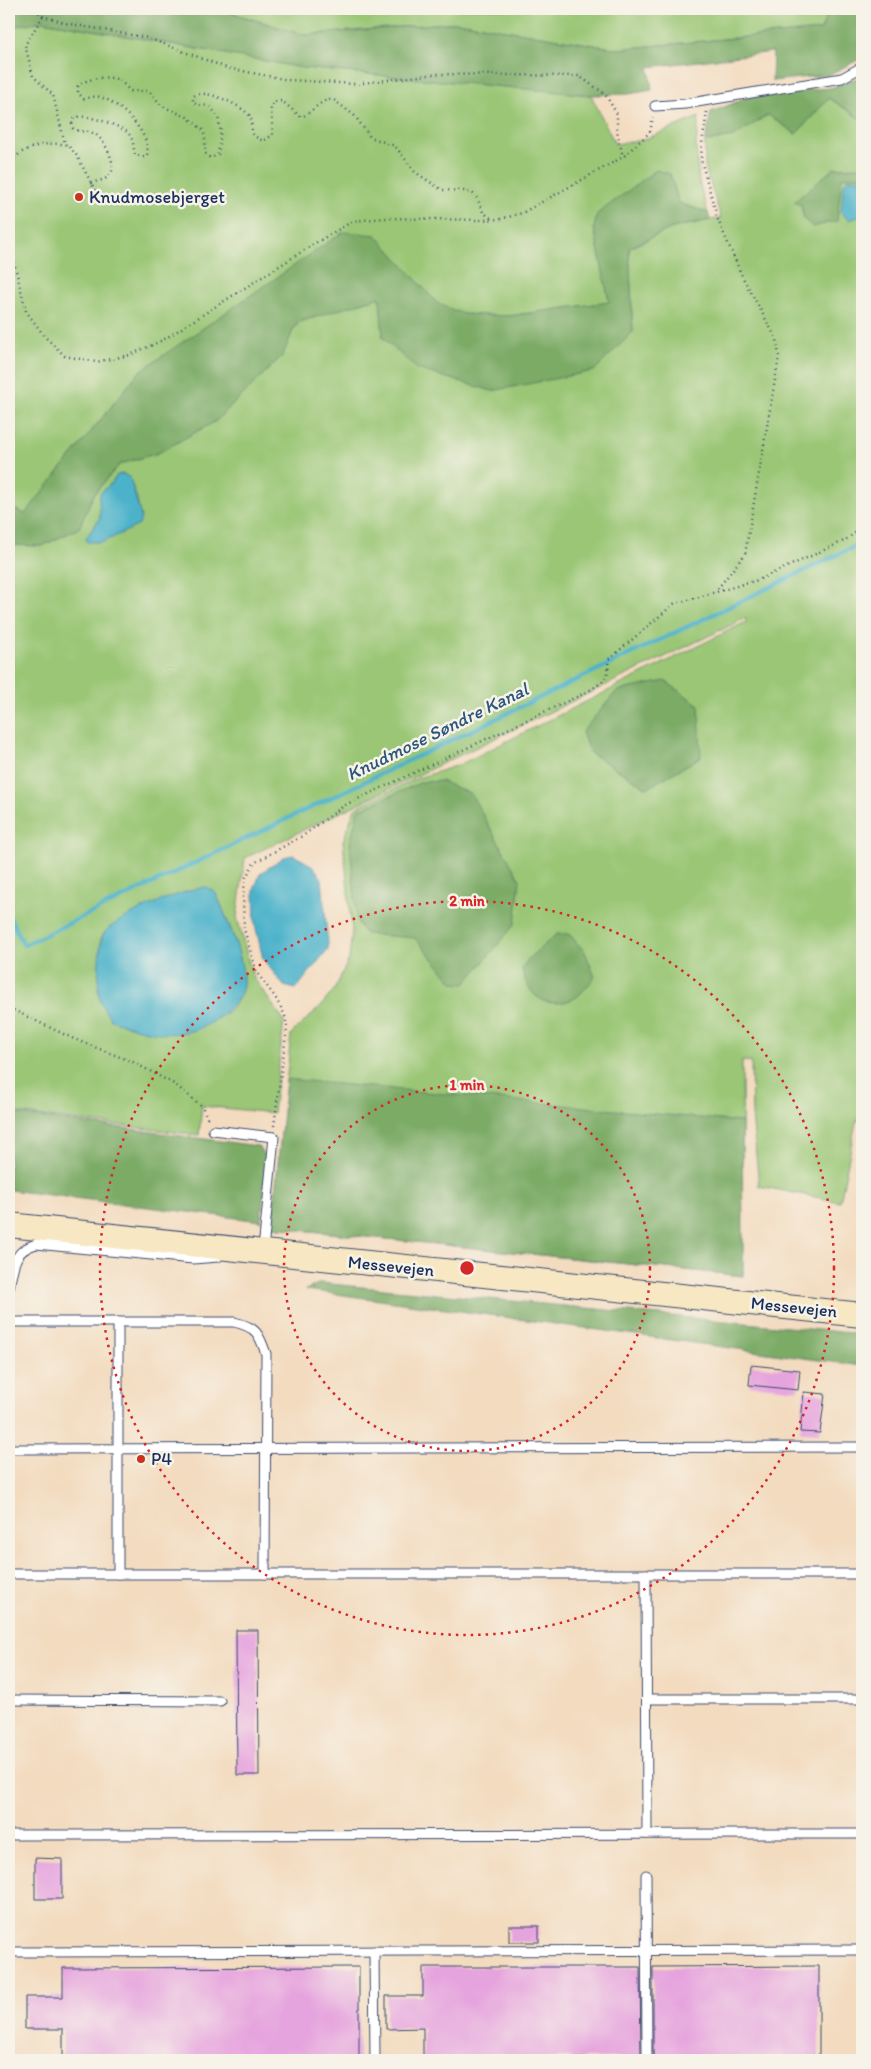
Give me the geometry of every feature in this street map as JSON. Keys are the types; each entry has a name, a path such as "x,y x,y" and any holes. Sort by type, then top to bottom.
{"main road":[{"name":"Messevejen","path":"9,1225 862,1315"}],"lane":[{"path":"655,106 710,100 842,78 862,67"},
{"path":"9,1288 16,1257 26,1247 36,1244 193,1259 263,1253 274,1137 213,1130"},
{"path":"9,1322 234,1322 247,1325 256,1331 261,1338 266,1354 265,1574"},
{"path":"118,1322 118,1574"},
{"path":"9,1449 862,1447"},
{"path":"9,1574 862,1574"},
{"path":"646,1574 647,1834"},
{"path":"647,1699 862,1699"},
{"path":"9,1700 220,1701"},
{"path":"9,1835 862,1834"},
{"path":"646,1875 647,2060"},
{"path":"9,1952 862,1950"},
{"path":"374,1951 375,2060"}],"path":[{"path":"35,9 43,16 65,23 148,38 228,68 289,80 355,84 435,74 579,76 605,94 617,114 617,131 623,157"},
{"path":"43,16 25,45 33,76 53,95 65,144"},
{"path":"91,183 108,177 111,174 112,164 101,140 96,135 73,128 72,122 75,118 79,116 87,117 118,127 130,136 135,155 144,157 148,151 146,139 134,122 119,107 98,96 84,99 78,93 78,86 87,80 112,78 121,82 131,92 149,91 162,106 187,117 203,130 206,144 205,153 210,158 218,154 221,132 219,122 210,108 193,102 193,97 197,93 202,92 223,99 246,113 251,119 254,136 263,141 273,134 271,109 273,102 282,101 301,117 324,101 334,100 355,116 370,138 395,146 415,172 442,190 465,191 473,194 477,198 483,212 492,219"},
{"path":"710,100 702,143 701,160 718,220 739,270 777,340 779,358 745,554 714,593"},
{"path":"9,242 26,311 45,337 65,356 96,362 130,355 163,340 317,242 354,221 384,218 492,219 522,213 623,157 650,132 655,106"},
{"path":"9,167 25,151 42,143 65,144 78,156 96,192"},
{"path":"274,1137 275,1113 287,1028 285,1015 258,973 244,929 243,895 246,877 254,862 304,836 345,805 587,692 606,680 609,670 608,660 674,604 758,580 844,541 862,528"},
{"path":"9,1008 74,1039 133,1062 174,1084 202,1106 213,1130"}],"green space":[{"path":"9,9 219,9 304,35 458,22 618,49 821,30 829,9 862,9 862,58 828,75 772,81 773,52 649,67 652,90 629,94 591,95 303,68 43,21 9,27"},
{"path":"219,9 829,9 821,30 618,49 458,22 304,35"},
{"path":"43,21 303,68 591,95 615,144 643,140 699,117 696,147 699,182 708,213 679,203 670,174 594,228 610,302 508,316 463,314 437,304 376,235 139,372 25,515 9,507 9,27"},
{"path":"862,76 862,120 829,98 796,134 768,115 733,137 705,142 711,112 757,94 830,88"},
{"path":"829,98 862,120 862,167 834,168 801,205 804,219 842,177 862,176 862,179 848,179 860,217 862,215 862,1117 856,1122 840,1202 759,1186 752,1115 751,1062 742,1061 743,1276 272,1227 291,1034 321,1006 334,990 349,959 352,931 343,841 355,808 418,778 459,765 746,622 746,618 245,858 237,917 253,977 284,1021 273,1113 202,1106 199,1135 9,1112 9,545 42,546 78,528 93,494 120,464 158,453 282,355 293,330 299,322 380,297 383,338 633,332 629,248 672,228 721,218 705,167 705,142 733,137 768,114 796,134","holes":["124,474 131,483 136,498 140,520 139,525 98,543 86,538 100,518 101,492 112,483 117,475","188,891 219,900 234,936 243,978 242,991 233,1006 218,1018 196,1030 98,991 101,938 122,920"]},
{"path":"862,167 862,176 842,177 837,221 812,227 804,219 801,205 794,202 834,168"},
{"path":"656,170 670,174 679,203 708,213 710,220 672,228 629,248 633,332 594,371 492,391 417,369 383,338 380,297 299,322 293,330 283,355 216,421 158,453 120,464 94,494 79,528 42,546 9,545 9,507 25,514 139,372 343,232 376,235 437,303 463,314 508,316 609,302 594,228 597,214"},
{"path":"665,681 699,705 701,757 647,788 589,752 582,732 617,691"},
{"path":"441,781 471,794 520,880 515,924 465,984 454,983 415,938 365,934 357,921 350,843 358,810 422,782"},
{"path":"557,934 569,934 585,952 595,977 573,999 554,1003 546,1002 533,993 524,978 522,968 530,957"},
{"path":"286,1079 742,1122 743,1276 272,1227"},
{"path":"9,1113 258,1146 267,1159 261,1221 9,1190"},
{"path":"320,1283 862,1334 862,1366 306,1290"}],"water":[{"path":"848,179 862,179 862,215 848,220 841,211 844,183"},
{"path":"123,474 130,478 141,517 139,525 103,542 87,542 86,538 100,518 99,497 101,492 112,483 117,475"},
{"path":"293,855 313,867 322,879 328,944 328,949 296,989 284,986 263,959 255,924 254,890 260,874 284,857"},
{"path":"207,887 215,892 219,900 239,953 243,984 237,1000 211,1022 184,1033 170,1034 141,1030 111,1020 102,1005 99,994 100,954 105,932 124,918 153,904 184,892"}],"building":[{"path":"751,1365 800,1370 798,1390 749,1385"},
{"path":"804,1392 825,1394 820,1433 800,1432"},
{"path":"236,1630 258,1630 259,1775 237,1775"},
{"path":"35,1858 62,1859 62,1899 35,1899"},
{"path":"509,1926 539,1926 539,1942 509,1942"},
{"path":"819,1966 819,2058 653,2058 653,1967"},
{"path":"359,1967 359,2059 63,2059 63,2029 25,2029 25,1997 63,1997 63,1968"},
{"path":"423,1967 640,1967 641,2058 423,2058 423,2028 386,2029 386,1996 423,1996"}],"waterway":[{"name":"Knudmose Søndre Kanal","path":"9,916 24,945 862,543"}],"place":[{"name":"Knudmosebjerget","path":"79,197"},
{"name":"P4","path":"141,1459"}]}
